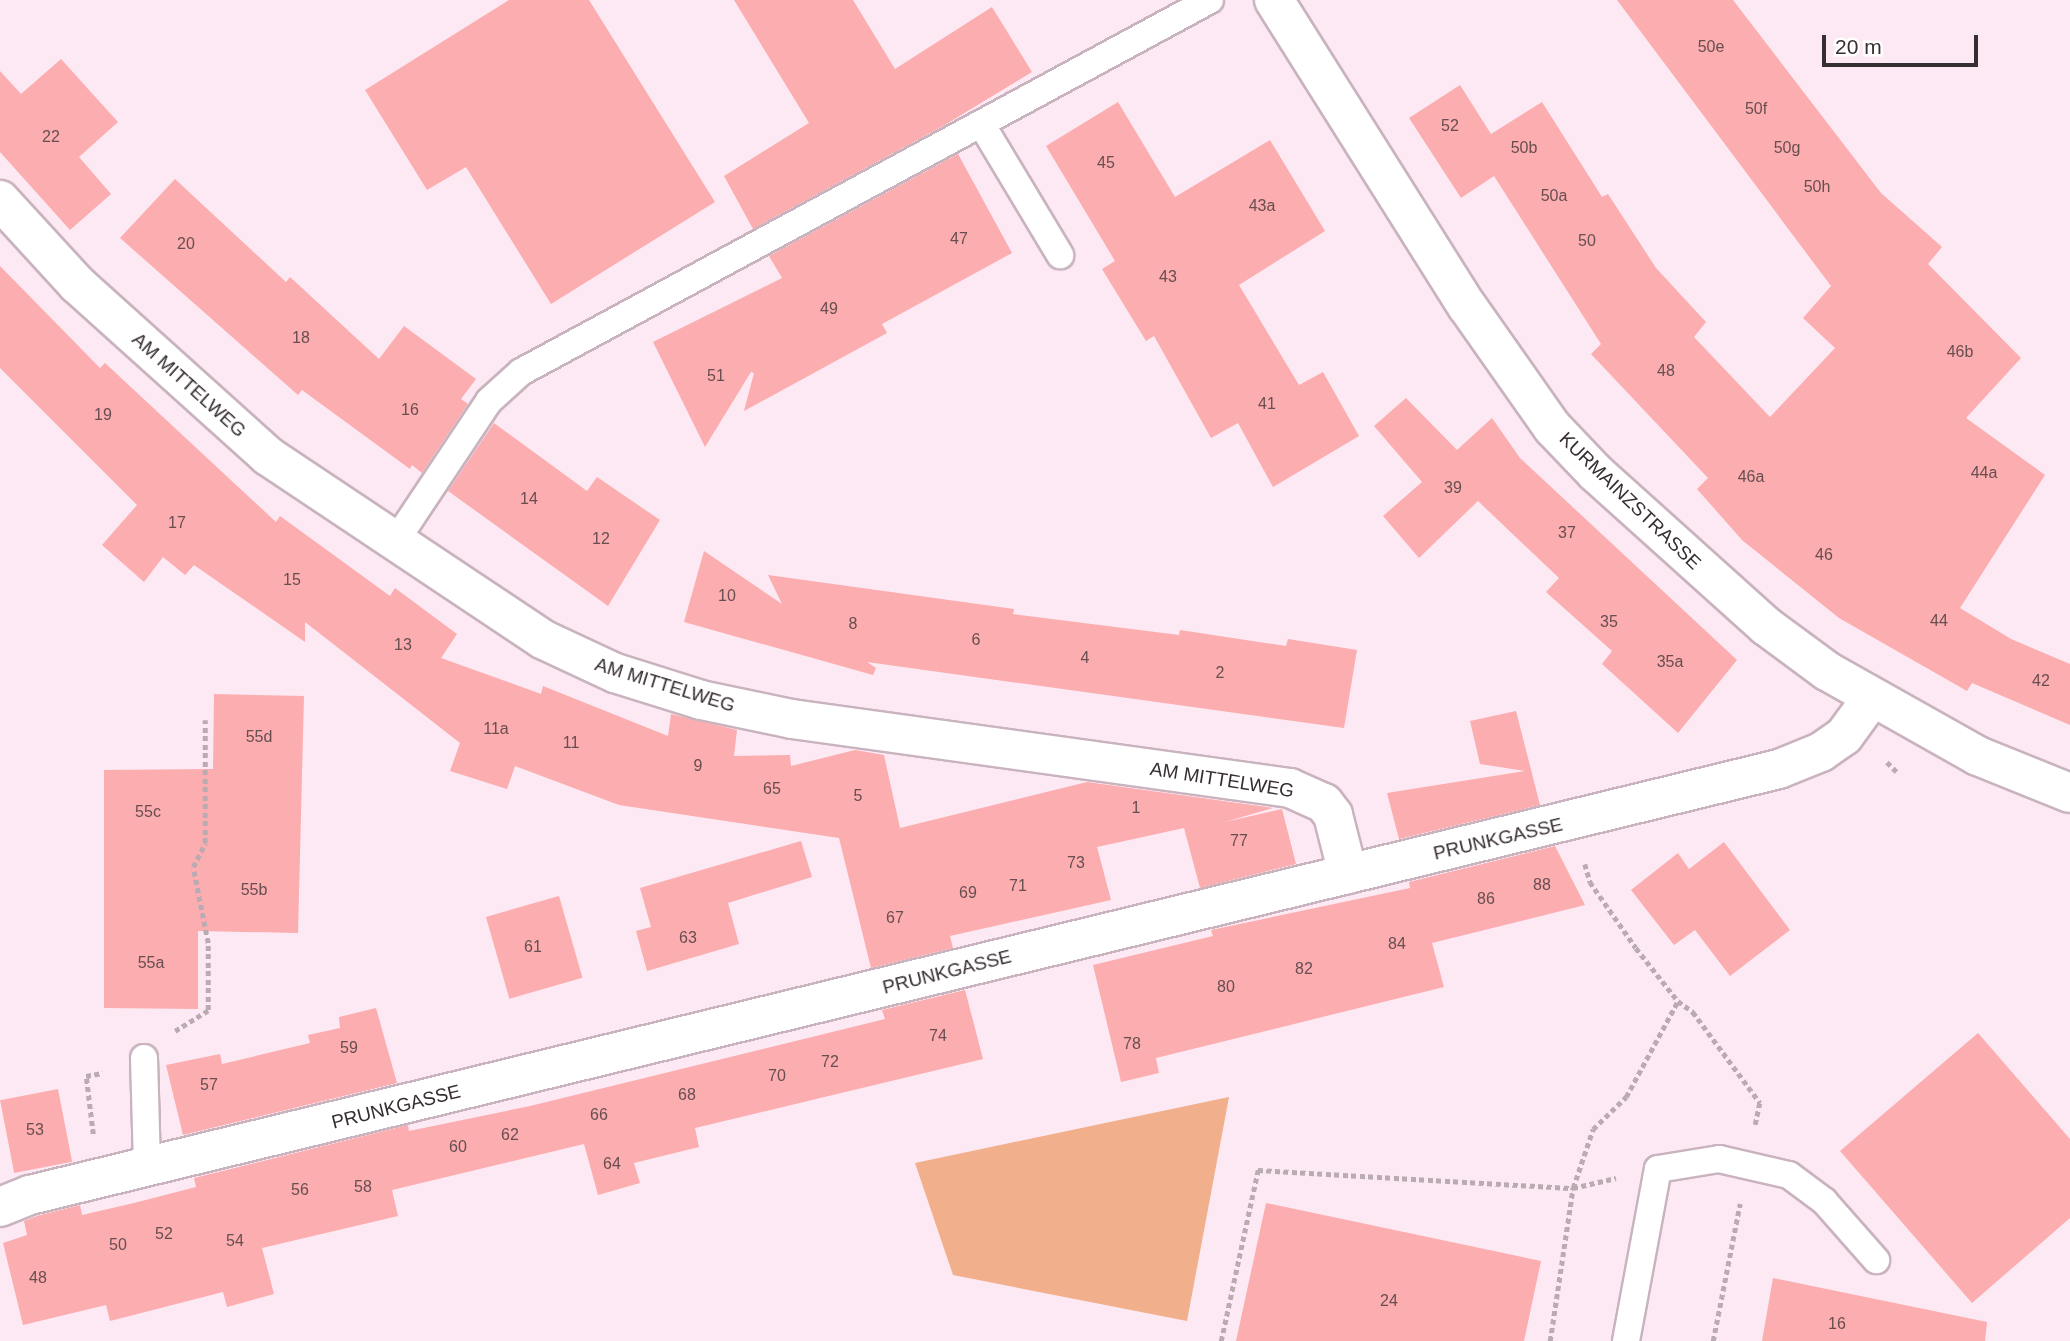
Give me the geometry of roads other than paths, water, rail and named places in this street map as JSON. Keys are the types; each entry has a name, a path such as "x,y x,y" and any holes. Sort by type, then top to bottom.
{"street":[{"name":"KURMAINZSTRASSE","path":"1274,0 1467,306 1552,427 1659,533 1766,626 1871,699 1978,756 2070,793"},
{"name":"AM MITTELWEG","path":"0,200 77,284 268,456 542,639 615,673 701,700 792,719 1290,788 1310,795 1333,815 1348,874"},
{"name":"PRUNKGASSE","path":"0,1207 30,1195 1779,769 1821,752 1844,736 1871,699"}],"lane":[{"path":"395,542 489,401 522,372 1210,0"},
{"path":"982,125 1060,255"},
{"path":"144,1058 147,1168"},
{"path":"1626,1341 1658,1169 1719,1159 1748,1163 1789,1175 1804,1186 1876,1260"}]}
